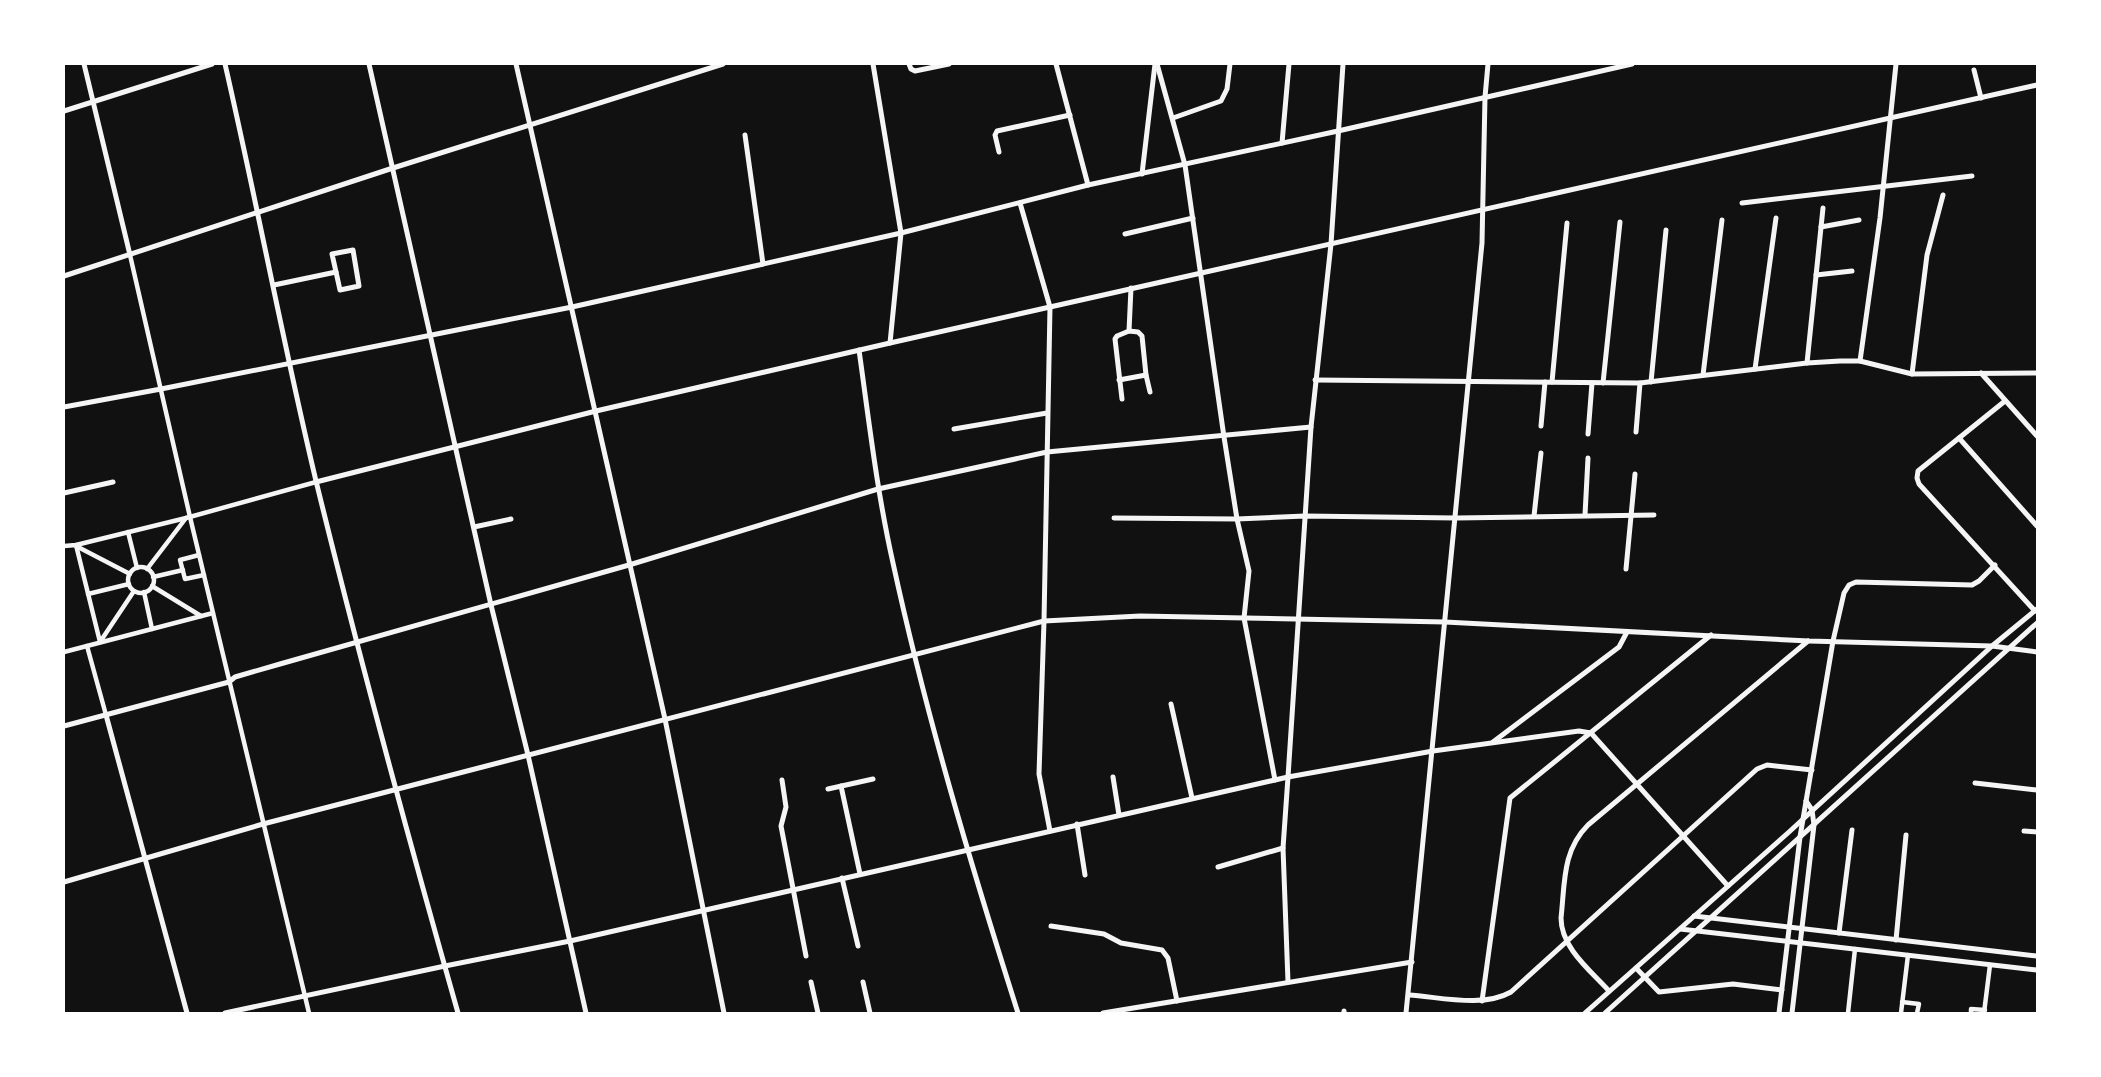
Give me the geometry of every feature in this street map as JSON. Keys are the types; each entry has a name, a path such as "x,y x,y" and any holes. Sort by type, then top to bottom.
{"street":[{"path":"84,64 161,389 188,518 204,575 309,1013"},
{"path":"64,111 212,64"},
{"path":"225,64 259,212 289,364 316,482 357,642 458,1013"},
{"path":"369,64 491,605 528,754 586,1013"},
{"path":"516,64 665,719 724,1013"},
{"path":"64,276 393,168 723,64"},
{"path":"873,64 901,234 890,343"},
{"path":"910,64 911,69 914,71 949,64"},
{"path":"1056,64 1088,185"},
{"path":"1156,64 1185,165 1224,437 1237,519 1249,571 1244,618 1275,780"},
{"path":"1142,174 1156,64"},
{"path":"1173,118 1221,101 1227,89 1230,64"},
{"path":"1282,144 1289,64"},
{"path":"1288,982 1284,848 1288,777 1311,427 1331,244 1343,64"},
{"path":"1406,1013 1482,243 1485,97 1488,64"},
{"path":"64,407 572,307 901,234 1088,185 1282,144 1632,64"},
{"path":"1860,361 1883,187 1896,64"},
{"path":"1974,70 1981,98"},
{"path":"64,546 76,545 188,518 316,482 596,411 1131,288 2037,86"},
{"path":"999,152 995,135 997,131 1070,115"},
{"path":"745,135 763,264"},
{"path":"1742,203 1972,176"},
{"path":"1912,374 1927,255 1943,195"},
{"path":"1020,203 1050,307 1039,774 1050,830"},
{"path":"1807,363 1823,208"},
{"path":"1125,234 1193,218"},
{"path":"1755,369 1776,218"},
{"path":"1703,375 1722,220"},
{"path":"1821,227 1859,220"},
{"path":"1603,383 1620,222"},
{"path":"1552,382 1567,223"},
{"path":"1652,382 1666,230"},
{"path":"353,250 359,286 340,290 336,272 332,254 353,250"},
{"path":"1816,275 1852,271"},
{"path":"274,285 336,272"},
{"path":"1129,332 1131,288"},
{"path":"1122,399 1116,337 1129,332 1138,332 1142,336 1146,375 1150,392"},
{"path":"859,350 878,489 892,562 914,654 966,849 1018,1013"},
{"path":"1315,380 1640,383 1807,363 1860,361 1912,374 2037,373"},
{"path":"1980,373 2037,436"},
{"path":"1119,380 1146,375"},
{"path":"1541,426 1544,382"},
{"path":"1588,434 1592,383"},
{"path":"1636,432 1640,383"},
{"path":"1585,1013 1992,646 2036,610 1919,484 1917,478 1918,471 2006,401"},
{"path":"954,429 1047,413"},
{"path":"64,726 229,682 235,677 629,565 878,489 1047,452 1224,437 1311,427"},
{"path":"1959,438 2037,526"},
{"path":"1534,516 1541,453"},
{"path":"1584,515 1588,458"},
{"path":"1626,569 1635,474"},
{"path":"64,493 113,482"},
{"path":"1114,518 1237,519 1305,516 1456,518 1654,515"},
{"path":"147,569 188,518"},
{"path":"474,527 511,519"},
{"path":"128,532 137,568"},
{"path":"76,545 130,574"},
{"path":"76,545 100,642"},
{"path":"199,555 180,560 185,579 204,575"},
{"path":"1779,1013 1800,837 1832,641 1844,593 1849,585 1856,582 1968,585 1979,581 1995,565"},
{"path":"137,568 147,569 154,577 152,586 144,592 134,591 129,584 130,574 137,568"},
{"path":"154,577 183,570"},
{"path":"88,594 129,584"},
{"path":"152,586 200,616"},
{"path":"100,642 134,591"},
{"path":"144,592 152,629"},
{"path":"64,652 213,613"},
{"path":"64,882 263,824 1044,621 1140,616 1445,622 1809,641 1992,646 2037,652"},
{"path":"1604,1013 2037,623"},
{"path":"1493,742 1619,647 1627,632"},
{"path":"1482,1001 1509,800 1711,635"},
{"path":"1609,991 1566,941 1561,928 1568,856 1577,836 1809,641"},
{"path":"87,646 187,1013"},
{"path":"1171,704 1192,798"},
{"path":"226,1013 570,941 966,849 1288,777 1493,742 1579,731 1591,733 1728,886"},
{"path":"1409,995 1482,1001 1500,998 1511,992 1683,834 1762,766 1812,770"},
{"path":"1113,777 1119,815"},
{"path":"828,789 873,779"},
{"path":"782,780 786,807 781,826 806,956"},
{"path":"1975,783 2037,790"},
{"path":"840,786 860,874"},
{"path":"1792,1013 1814,825 1812,810 1806,801"},
{"path":"1077,824 1085,874"},
{"path":"1839,933 1852,830"},
{"path":"2024,831 2037,832"},
{"path":"1896,940 1906,836"},
{"path":"1218,867 1284,848"},
{"path":"842,878 858,946"},
{"path":"1694,916 2037,956"},
{"path":"1051,926 1104,934 1121,943 1162,950 1168,958 1177,1001"},
{"path":"1680,928 2037,970"},
{"path":"1936,958 1937,945"},
{"path":"1848,1013 1855,948"},
{"path":"1901,1013 1908,955"},
{"path":"2030,969 2031,956"},
{"path":"1103,1013 1412,962"},
{"path":"1971,1013 1972,1009 1984,1012 1990,965"},
{"path":"1636,968 1659,992 1733,984 1782,990"},
{"path":"811,982 818,1013"},
{"path":"863,982 870,1013"},
{"path":"1902,1002 1919,1004 1918,1013"}]}
